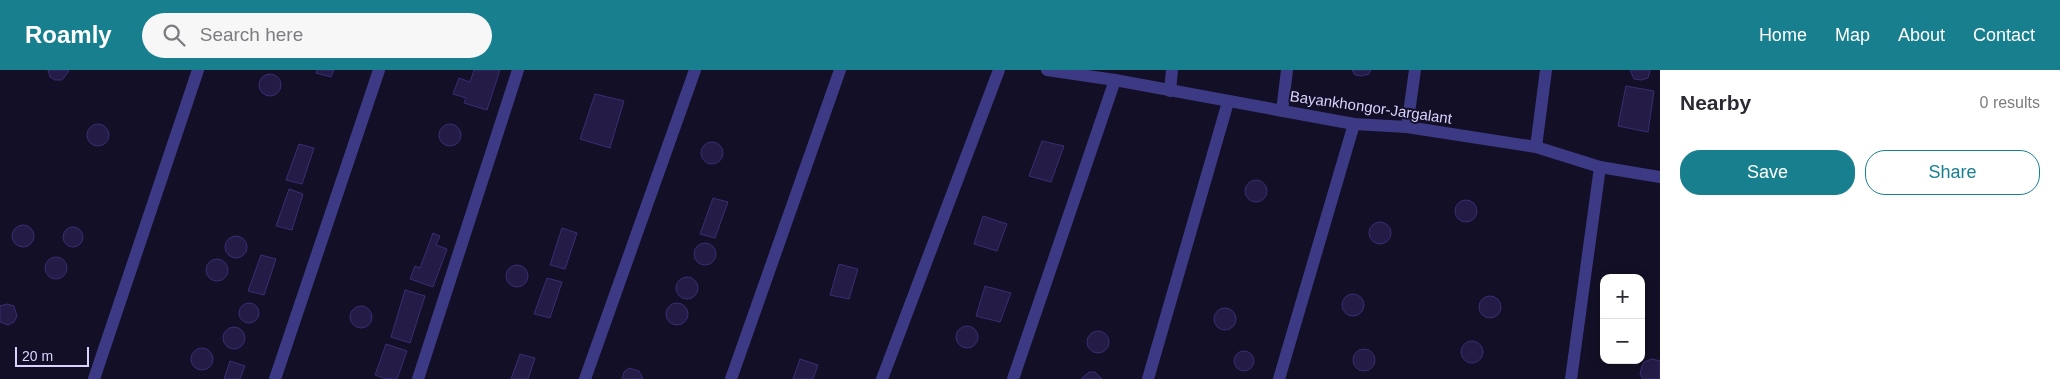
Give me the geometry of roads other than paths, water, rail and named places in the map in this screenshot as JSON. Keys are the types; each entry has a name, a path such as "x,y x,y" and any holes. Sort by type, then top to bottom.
{"street":[{"path":"94,379 198,70"},
{"path":"275,379 379,70"},
{"path":"418,379 518,70"},
{"path":"585,379 695,70"},
{"path":"731,379 840,70"},
{"path":"882,379 999,70"},
{"name":"Bayankhongor-Jargalant","path":"1047,70 1115,80 1354,124 1407,127 1536,147 1600,167 1660,177"},
{"path":"1170,91 1172,70"},
{"path":"1282,111 1287,70"},
{"path":"1407,127 1415,70"},
{"path":"1536,147 1546,70"},
{"path":"1013,379 1115,80"},
{"path":"1148,379 1228,102"},
{"path":"1279,379 1354,124"},
{"path":"1571,379 1600,167"}]}
